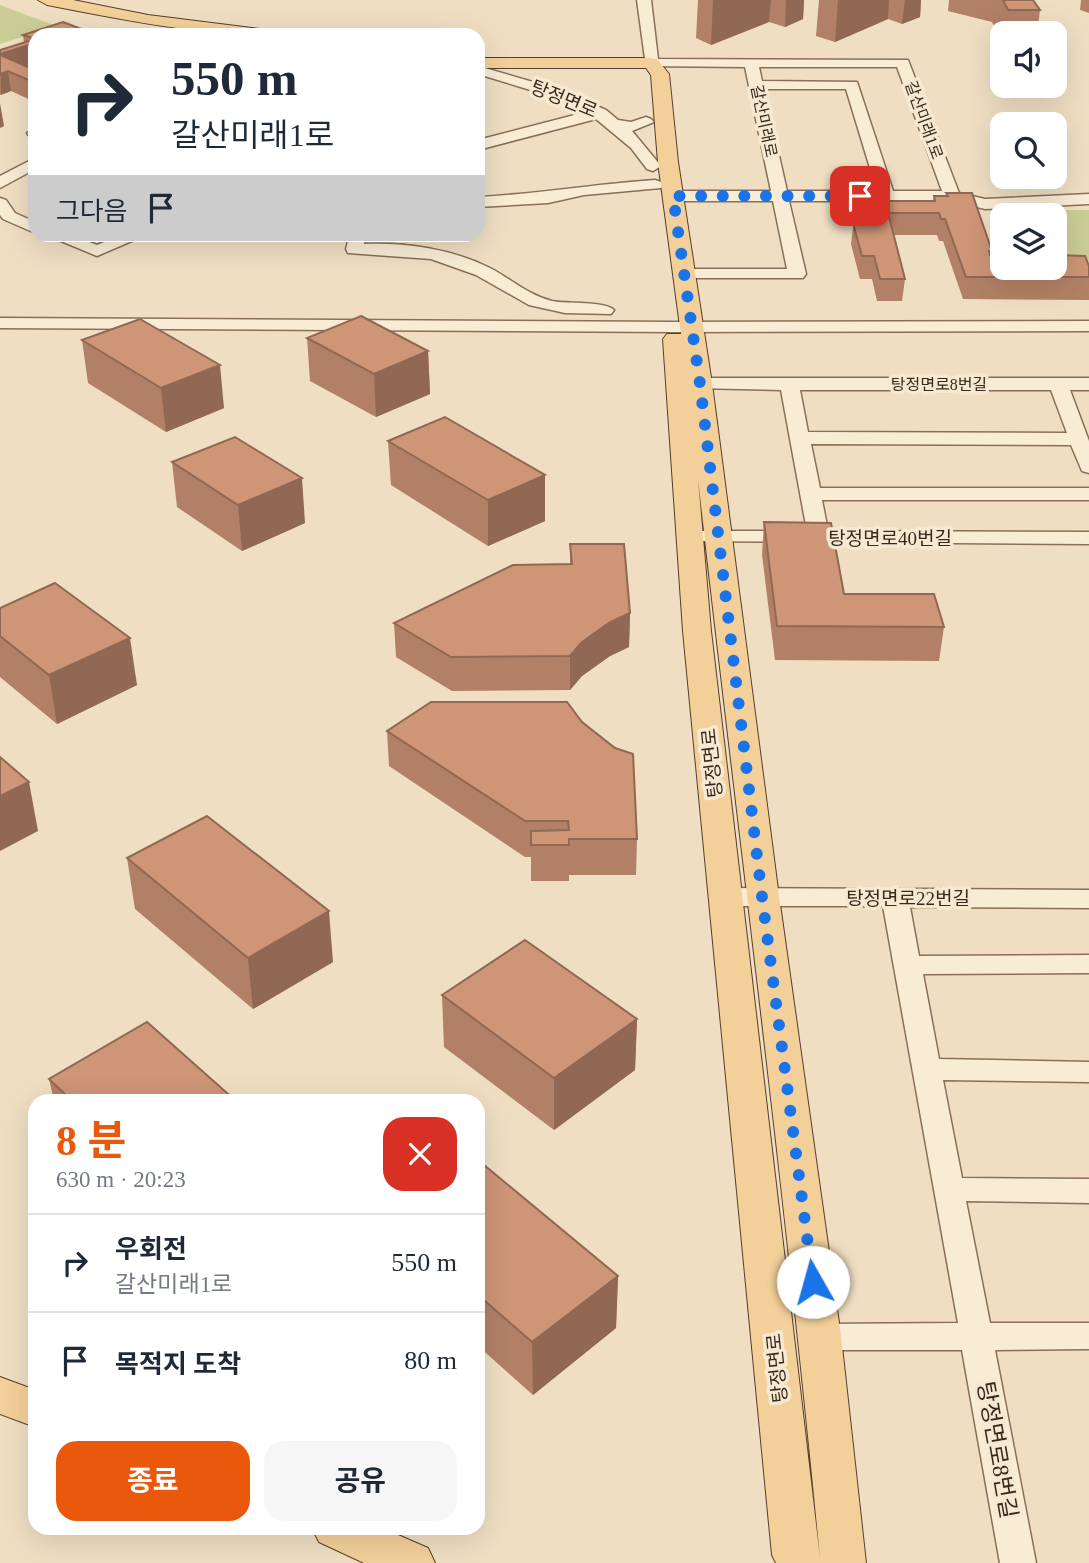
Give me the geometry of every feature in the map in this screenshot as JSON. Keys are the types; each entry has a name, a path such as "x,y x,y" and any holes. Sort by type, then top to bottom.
{"main road":[{"path":"47,0 185,28"},
{"name":"갈산미래1로","path":"485,63 651,63"},
{"path":"651,63 660,75 662,177 646,122 641,71 651,63"},
{"name":"탕정면로","path":"662,177 684,274 683,327 700,384 704,537 697,631 727,897 794,1560"},
{"name":"탕정면로","path":"662,177 683,327 704,537 762,897 820,1337 843,1563"},
{"path":"0,1395 28,1406"},
{"path":"350,1535 411,1563"}],"street":[{"path":"644,0 651,63"},
{"path":"515,63 515,74 527,84"},
{"name":"갈산미래1로","path":"651,63 903,63 952,196"},
{"name":"갈산미래로","path":"684,274 797,274 751,63"},
{"name":"탕정면로","path":"485,72 587,104 616,124 662,177"},
{"path":"756,85 852,85 887,196"},
{"path":"485,143 601,113"},
{"path":"616,124 632,127 646,122"},
{"path":"0,183 28,167"},
{"path":"485,202 548,198 662,177 780,196 952,196 985,204 1089,199"},
{"path":"0,204 9,216 28,225"},
{"path":"73,242 97,251 120,242"},
{"path":"356,242 354,249 386,248 446,258 477,268 526,298 548,306 582,310 620,310"},
{"path":"0,323 683,327 1089,326"},
{"name":"탕정면로8번길","path":"700,384 1089,384"},
{"path":"789,384 819,537"},
{"path":"1058,384 1089,467"},
{"path":"799,438 1078,439"},
{"path":"810,494 1089,494"},
{"name":"탕정면로40번길","path":"704,537 1089,538"},
{"name":"탕정면로22번길","path":"727,897 1089,899"},
{"name":"탕정면로8번길","path":"895,898 1018,1563"},
{"path":"907,965 1089,964"},
{"path":"927,1069 1089,1072"},
{"path":"949,1189 1089,1191"},
{"path":"820,1337 1089,1335"}],"green space":[{"path":"0,5 56,26 28,28 28,35 0,44"},
{"path":"1067,210 1089,210 1089,261 1067,261"}],"building":[{"path":"1003,0 1033,0 1040,10 1008,10"},
{"path":"63,22 79,28 45,28"},
{"path":"28,41 28,45 0,54 0,50"},
{"path":"0,55 28,67 28,80 8,71 0,74"},
{"path":"946,193 972,193 990,245 990,277 966,277 945,219 941,219 939,213 888,213 905,279 880,279 874,256 862,256 853,223 866,223 864,214 859,214 856,203 935,201 934,196 948,196"},
{"path":"1067,255 1085,256 1089,277 1067,277"},
{"path":"361,316 428,351 374,374 307,338"},
{"path":"140,319 220,365 161,388 82,340"},
{"path":"445,417 545,475 488,500 388,441"},
{"path":"235,437 302,478 238,505 172,462"},
{"path":"764,522 831,523 844,594 934,594 944,627 777,626"},
{"path":"570,544 624,544 630,613 610,622 582,642 570,656 451,657 394,623 513,565 572,564"},
{"path":"55,583 130,638 49,675 0,636 0,608"},
{"path":"431,702 567,702 582,722 615,748 633,754 637,839 569,839 569,845 531,845 531,831 569,830 568,821 525,821 387,731"},
{"path":"0,757 29,782 0,796"},
{"path":"207,816 329,911 248,958 127,858"},
{"path":"525,940 637,1019 554,1078 442,995"},
{"path":"147,1022 228,1094 65,1094 49,1079"},
{"path":"485,1166 618,1276 532,1342 485,1301"}],"route":[{"path":"813,1282 720,565 700,384 673,196 860,196"}]}
